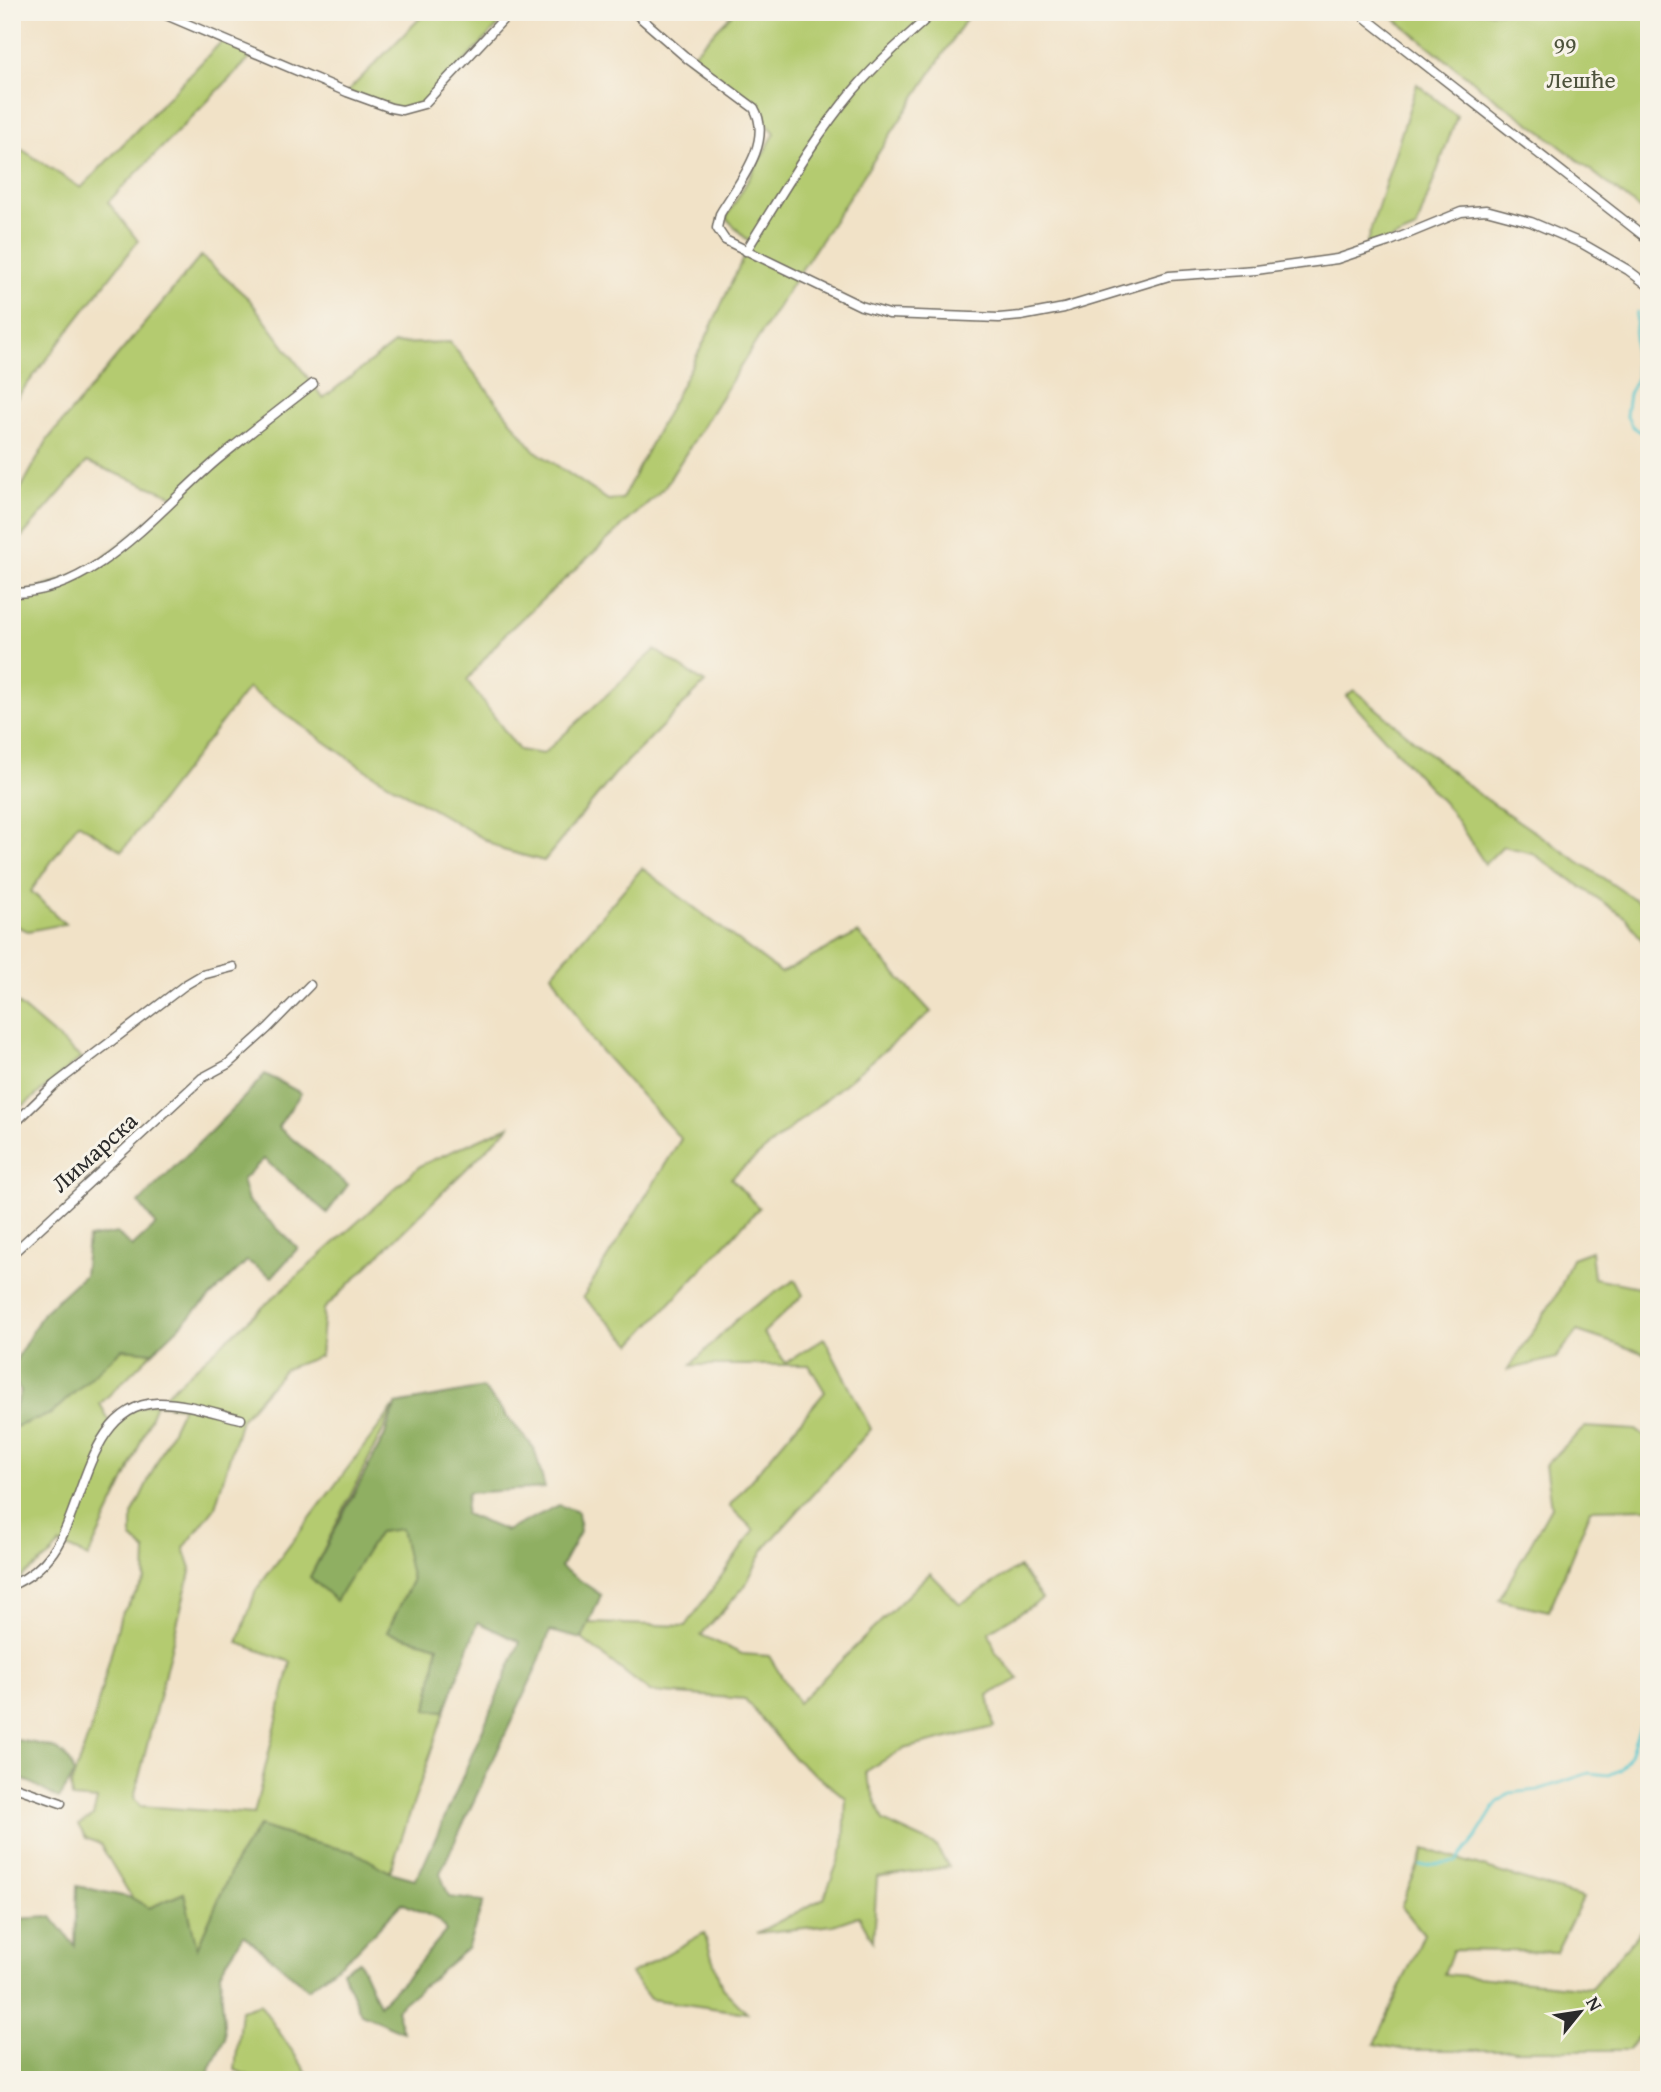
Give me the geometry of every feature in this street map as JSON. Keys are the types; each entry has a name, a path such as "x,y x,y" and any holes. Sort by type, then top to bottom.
{"street":[{"path":"159,12 391,108 416,108 425,104 510,12"},
{"path":"634,12 688,59 754,108 757,114 760,137 757,150 717,221 719,233 725,240 746,251 875,312 999,318 1064,308 1169,276 1256,271 1337,259 1388,242 1461,212 1486,210 1531,222 1583,244 1628,270 1649,286"},
{"path":"746,251 789,182 854,90 893,49 934,12"},
{"path":"1358,12 1649,240"},
{"path":"12,593 55,587 88,571 113,554 216,461 313,384"},
{"path":"12,1126 54,1085 185,985 202,975 233,967"},
{"name":"Лимарска","path":"12,1254 202,1078 228,1064 268,1028 310,985"},
{"path":"12,1585 34,1571 52,1554 72,1513 97,1446 122,1415 144,1405 172,1404 241,1419"},
{"path":"12,1786 61,1803"}],"green space":[{"path":"426,12 511,12 424,104 402,110 347,92"},
{"path":"734,12 971,12 798,275 664,488 505,634 467,680 519,750 543,754 655,650 705,683 615,774 544,861 503,850 364,769 248,688 122,851 78,823 31,891 65,924 28,931 12,924 12,592 26,593 88,571 176,497 87,462 12,548 12,486 18,494 48,439 201,256 249,299 323,398 394,344 450,342 534,450 608,500 622,499 705,340 750,243 726,218 775,133 754,108 688,59"},
{"name":"Лешће","path":"1386,12 1649,12 1649,216 1490,95"},
{"path":"223,40 255,53 108,202 138,241 12,404 12,143 81,188"},
{"path":"1417,84 1457,116 1416,229 1364,251"},
{"path":"1354,690 1477,793 1649,909 1649,950 1626,918 1532,853 1503,846 1485,864 1450,810 1346,696"},
{"path":"642,868 781,973 858,933 931,1012 731,1178 759,1208 632,1344 583,1297 681,1139 592,1041 552,974"},
{"path":"12,999 81,1058 23,1106 12,1096"},
{"path":"265,1074 301,1093 278,1127 348,1185 327,1213 264,1159 242,1180 248,1201 298,1248 272,1277 247,1261 153,1352 122,1349 51,1414 12,1428 12,1415 21,1391 12,1379 12,1367 43,1313 84,1275 88,1238 117,1233 132,1247 156,1225 139,1203"},
{"path":"511,1125 324,1309 320,1356 285,1369 241,1419 215,1507 184,1548 191,1568 134,1798 140,1806 254,1814 291,1662 238,1643 256,1590 396,1404 310,1577 336,1600 379,1532 402,1528 412,1581 387,1632 438,1646 427,1710 445,1711 390,1872 259,1826 235,1862 197,1949 184,1893 149,1908 132,1898 100,1844 86,1838 78,1825 93,1816 97,1800 72,1798 71,1785 92,1726 121,1615 145,1580 146,1551 132,1538 132,1515 183,1407 156,1404 128,1473 88,1557 60,1544 52,1554 12,1584 12,1428 51,1414 122,1349 153,1352 100,1404 112,1425 133,1408 156,1403 421,1165"},
{"path":"1591,1251 1594,1278 1644,1288 1642,1318 1649,1321 1649,1355 1577,1331 1556,1358 1508,1370 1559,1291 1572,1258"},
{"path":"795,1280 803,1295 763,1333 786,1363 824,1338 871,1429 764,1549 745,1586 701,1635 742,1654 769,1656 798,1703 930,1573 960,1604 1019,1567 1042,1599 989,1632 996,1653 1019,1679 988,1695 994,1727 903,1749 865,1772 883,1821 935,1845 949,1867 877,1877 873,1941 859,1916 833,1925 757,1933 824,1898 844,1846 846,1798 795,1759 745,1699 650,1692 582,1639 589,1623 686,1626 754,1530 729,1506 825,1392 809,1365 691,1365 742,1314"},
{"path":"483,1388 534,1448 545,1488 467,1493 465,1514 506,1531 559,1505 578,1512 580,1532 561,1567 601,1595 582,1639 550,1631 536,1669 440,1873 449,1897 484,1901 467,1949 396,2009 403,2032 361,2014 342,1971 359,1961 379,2005 409,1975 446,1931 439,1920 402,1903 356,1951 308,1989 244,1935 220,1972 225,2038 205,2080 12,2080 12,1919 52,1917 75,1946 77,1886 132,1898 149,1908 184,1893 197,1948 235,1862 259,1826 310,1842 355,1852 390,1872 415,1879 456,1792 520,1642 478,1622 445,1711 427,1710 438,1646 387,1632 412,1581 401,1529 379,1532 336,1601 310,1577 384,1437 396,1404"},
{"path":"1585,1427 1636,1430 1649,1440 1649,1508 1591,1509 1549,1611 1499,1600 1551,1507 1545,1465"},
{"path":"12,1739 51,1747 66,1757 74,1775 59,1799 12,1776"},
{"path":"1425,1849 1583,1898 1556,1952 1453,1950 1444,1974 1591,1988 1649,1921 1649,2022 1628,2050 1405,2050 1375,2044 1424,1934 1401,1906"},
{"path":"704,1933 722,1988 747,2013 650,1999 631,1974"},
{"path":"260,2004 312,2080 259,2080 235,2070 241,2010"}],"waterway":[{"path":"1637,312 1634,355 1637,376 1629,394 1626,415 1632,426 1649,438"},
{"path":"1420,1866 1456,1862 1476,1837 1497,1803 1510,1793 1538,1790 1589,1773 1609,1775 1620,1770 1630,1755 1649,1701"}],"park label":[{"name":"99","path":"1565,44"}]}
